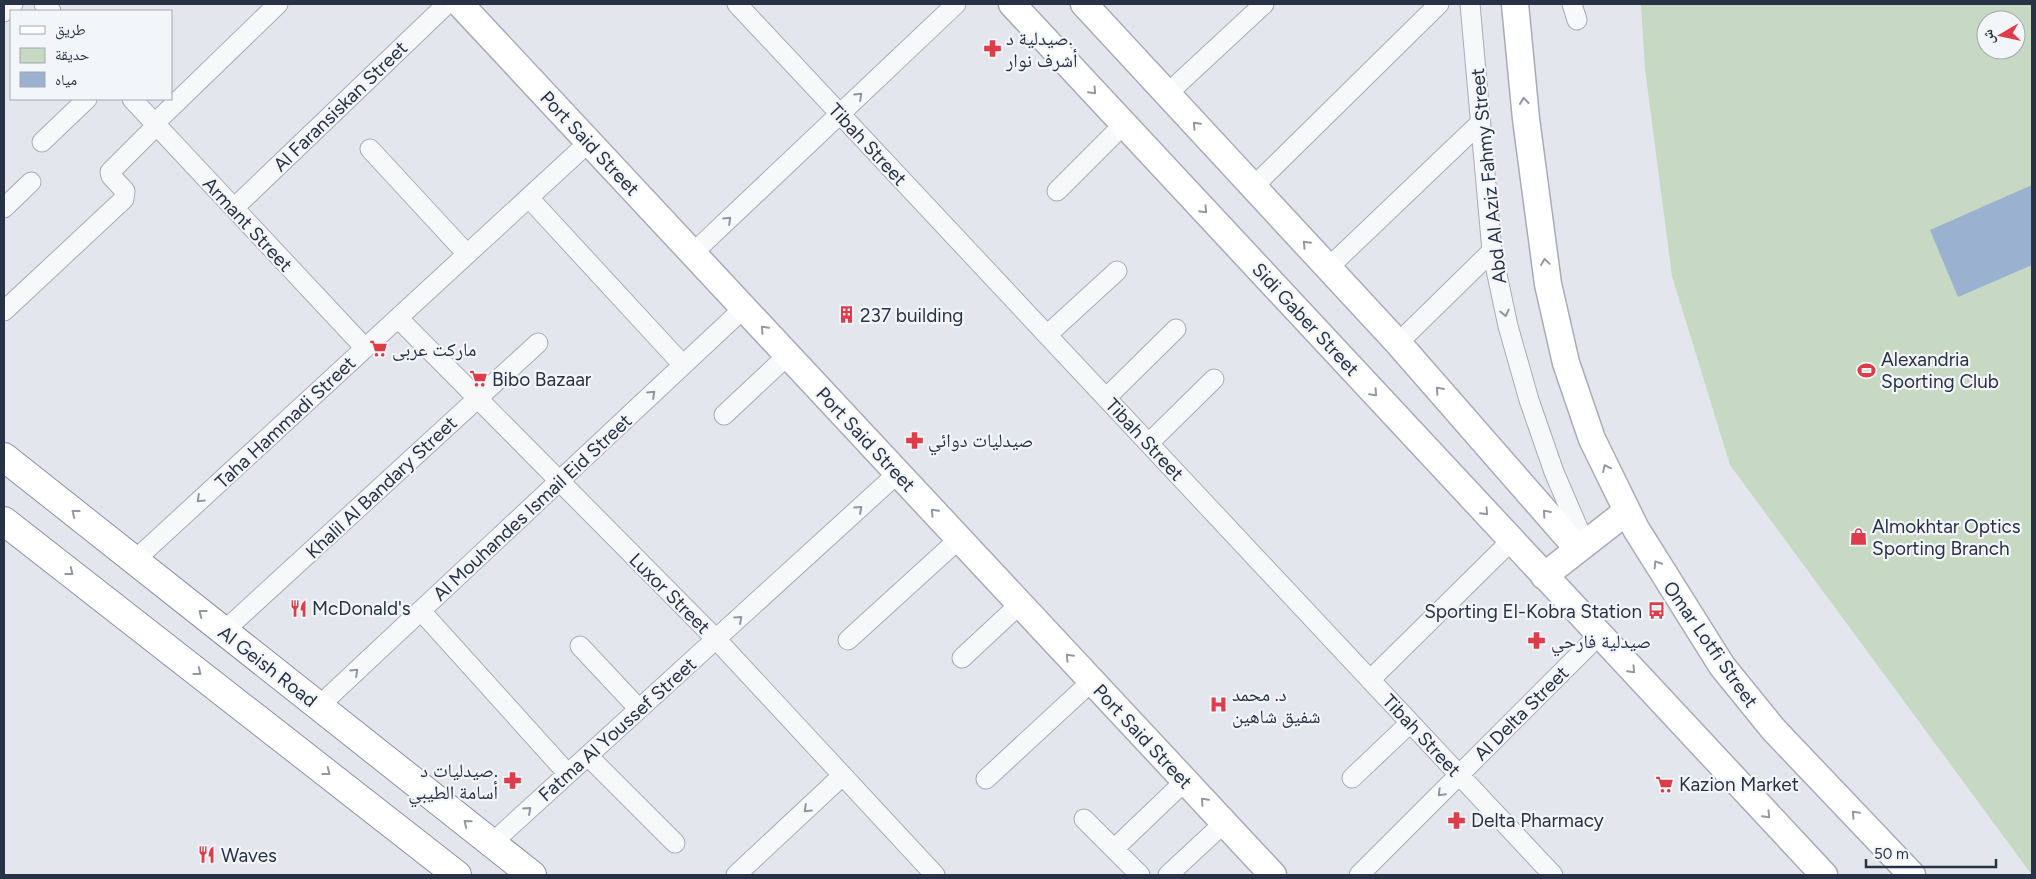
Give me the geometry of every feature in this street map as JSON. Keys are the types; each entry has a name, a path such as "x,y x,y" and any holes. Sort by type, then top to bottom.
{"highway":[{"name":"Al Geish Road","path":"4,457 532,875"},
{"path":"4,521 457,875"}],"street":[{"path":"4,12 13,4"},
{"path":"4,311 124,199 125,192 111,176 110,172 278,4"},
{"name":"Al Faransiskan Street","path":"234,208 447,4"},
{"name":"Port Said Street","path":"460,4 1273,875"},
{"name":"Tibah Street","path":"737,4 1553,875"},
{"path":"693,253 956,4"},
{"name":"Sidi Gaber Street","path":"1012,4 1599,635"},
{"path":"1167,94 1264,4"},
{"path":"1253,187 1439,4"},
{"name":"Abd Al Aziz Fahmy Street","path":"1470,4 1492,251 1508,326 1529,400 1582,547"},
{"name":"Omar Lotfi Street","path":"1515,4 1526,119 1548,284 1566,363 1592,439 1626,512 1690,617 1746,698 1912,875"},
{"path":"1088,5 1167,94 1398,343 1582,547"},
{"path":"42,142 86,100"},
{"name":"Armant Street","path":"133,100 365,348"},
{"path":"1328,268 1480,123"},
{"path":"1057,191 1124,124"},
{"name":"Taha Hammadi Street","path":"134,560 589,142"},
{"path":"370,149 467,254"},
{"path":"4,208 31,182"},
{"path":"529,198 683,365"},
{"path":"1398,343 1492,251"},
{"path":"1047,335 1117,271"},
{"name":"Al Mouhandes Ismail Eid Street","path":"319,706 744,308"},
{"name":"Luxor Street","path":"398,318 716,640 935,875"},
{"path":"1106,398 1176,329"},
{"name":"Khalil Al Bandary Street","path":"224,631 538,343"},
{"path":"724,415 788,355"},
{"path":"1149,443 1214,379"},
{"name":"Fatma Al Youssef Street","path":"492,843 898,473"},
{"path":"1544,576 1626,512"},
{"path":"848,640 959,539"},
{"path":"1370,680 1512,541"},
{"path":"962,658 1020,604"},
{"path":"421,610 568,774"},
{"path":"1599,635 1824,875"},
{"name":"Al Delta Street","path":"1359,875 1599,635"},
{"path":"580,646 639,710"},
{"path":"986,779 1092,681"},
{"path":"1352,778 1410,722"},
{"path":"588,756 675,844"},
{"path":"736,875 842,776"},
{"path":"1114,849 1185,781"},
{"path":"1084,819 1140,875"},
{"path":"1168,875 1224,823"}],"green space":[{"name":"Alexandria Sporting Club","path":"1641,4 2032,4 2032,875 1730,465 1672,276 1645,69"}],"water":[{"path":"2032,185 2032,265 1958,297 1930,230"}],"place":[{"name":"صيدلية د. أشرف نوار","path":"992,49"},
{"name":"237 building","path":"846,315"},
{"name":"ماركت عربى","path":"378,349"},
{"name":"Alexandria Sporting Club","path":"1867,370"},
{"name":"Bibo Bazaar","path":"478,379"},
{"name":"صيدليات دوائي","path":"914,440"},
{"name":"Almokhtar Optics Sporting Branch","path":"1858,537"},
{"name":"McDonald's","path":"298,608"},
{"name":"Sporting El-Kobra Station","path":"1656,611"},
{"name":"صيدلية فارحي","path":"1537,641"},
{"name":"د. محمد شفيق شاهين","path":"1218,705"},
{"name":"صيدليات د. أسامة الطيبي","path":"512,781"},
{"name":"Kazion Market","path":"1665,784"},
{"name":"Delta Pharmacy","path":"1457,820"},
{"name":"Waves","path":"207,855"}]}
